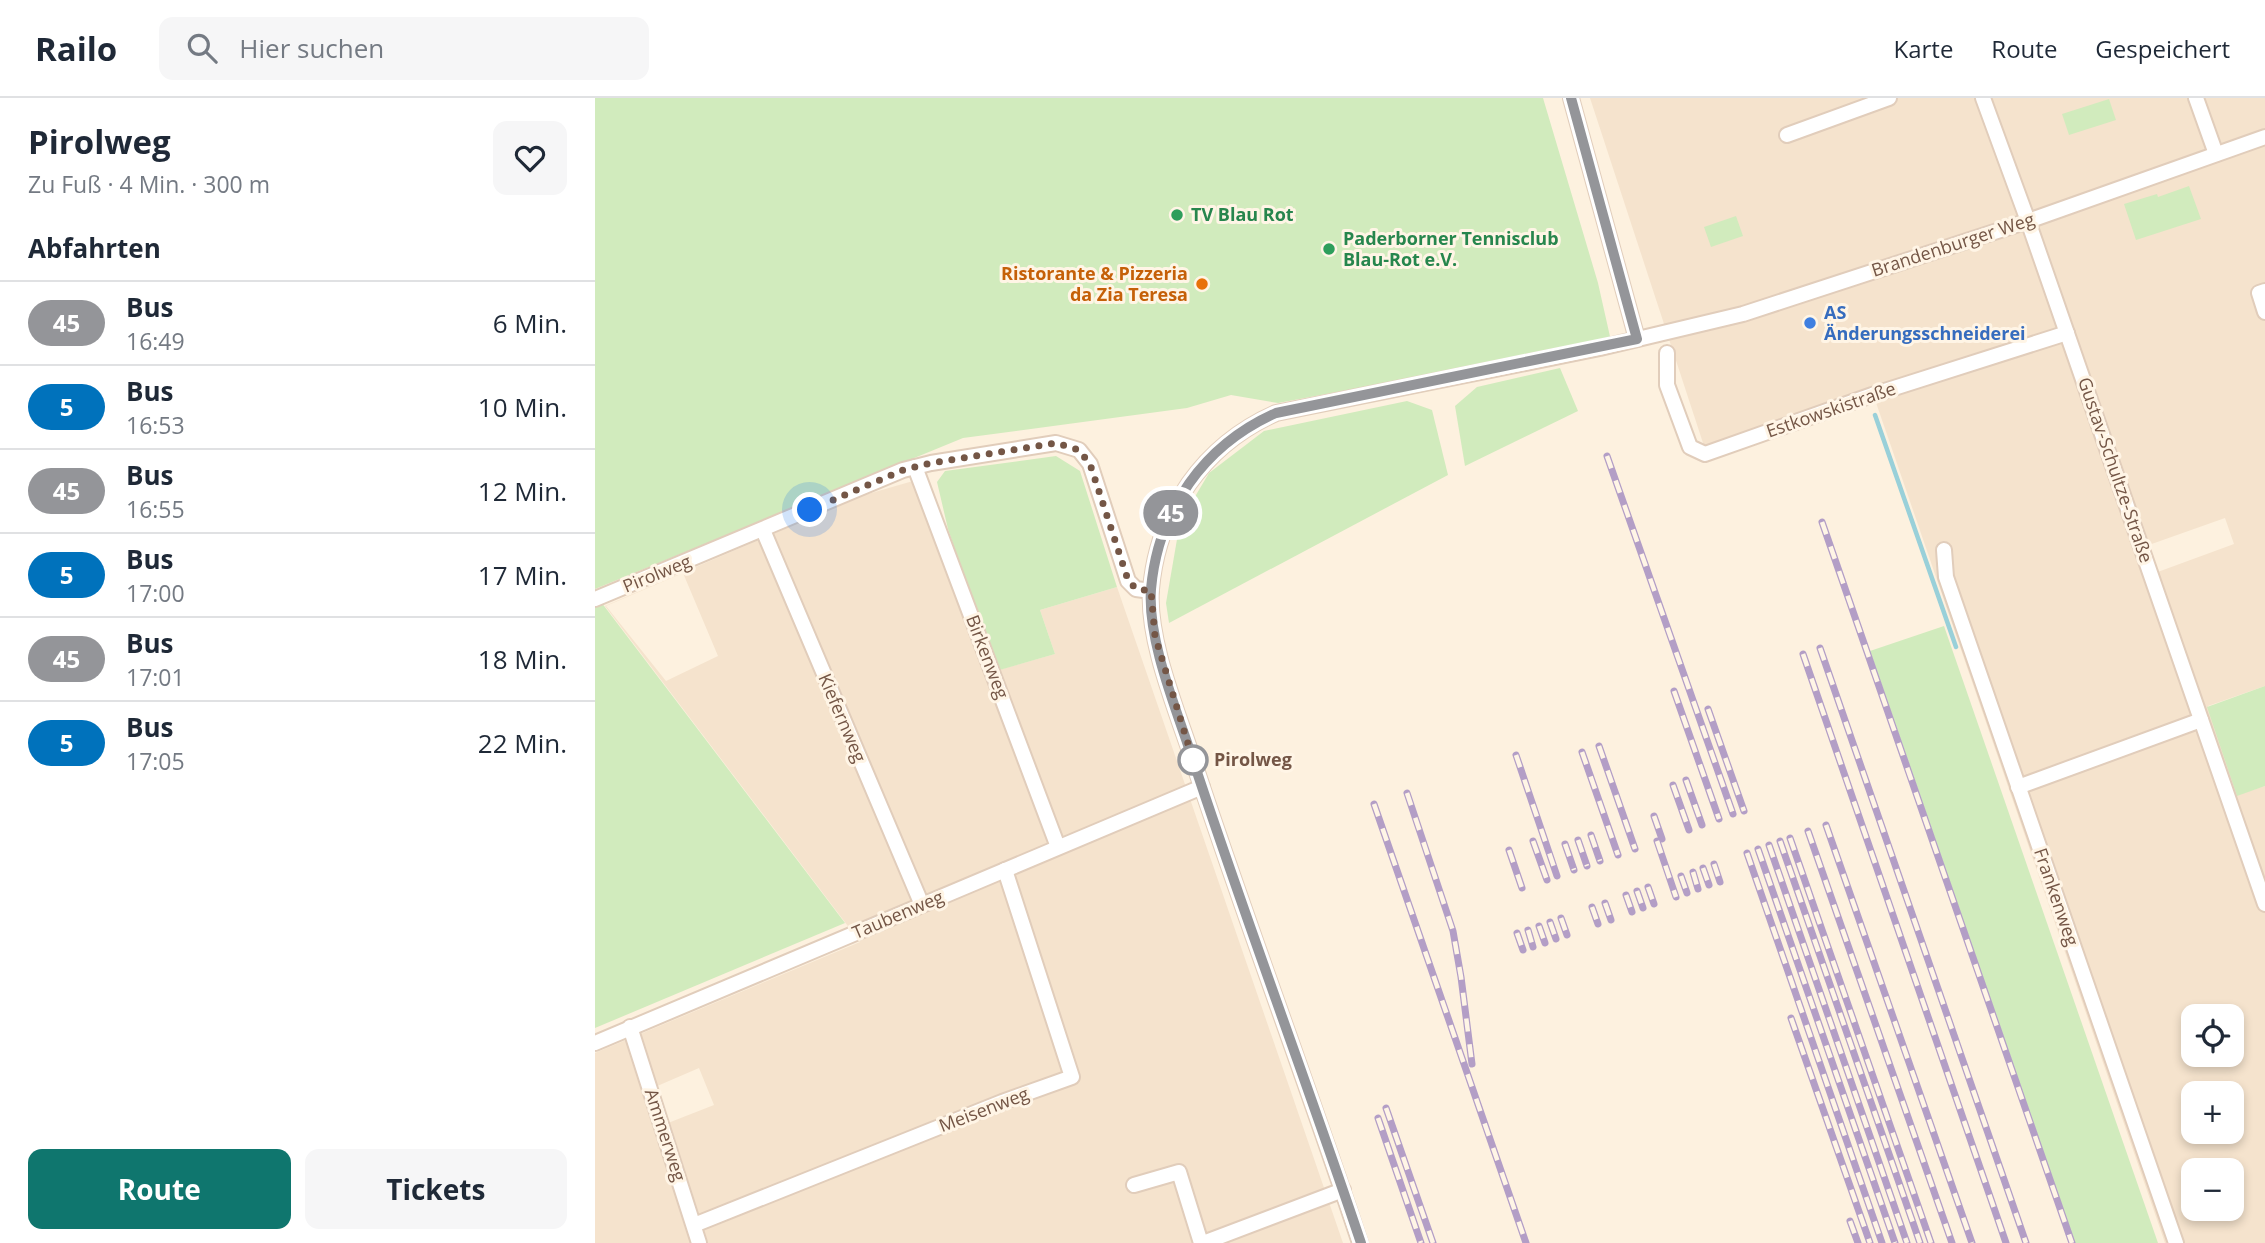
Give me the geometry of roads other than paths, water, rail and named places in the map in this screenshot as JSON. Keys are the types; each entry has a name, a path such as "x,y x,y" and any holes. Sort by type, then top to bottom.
{"street":[{"path":"1571,98 1637,339"},
{"path":"1787,135 1889,98"},
{"name":"Gustav-Schultze-Straße","path":"1983,98 2265,904"},
{"path":"2196,98 2216,154"},
{"name":"Brandenburger Weg","path":"1360,1243 1202,787 1155,636 1151,591 1168,517 1200,467 1232,438 1255,422 1276,413 1637,339 1743,314 2028,221 2265,136"},
{"path":"2265,291 2259,293 2265,312"},
{"name":"Estkowskistraße","path":"1667,353 1667,385 1690,447 1705,454 1872,395 2067,333"},
{"name":"Pirolweg","path":"595,599 915,467 1056,443 1079,450 1090,464 1128,580 1136,589 1151,591"},
{"name":"Birkenweg","path":"915,467 1058,847"},
{"name":"Kiefernweg","path":"763,530 922,905"},
{"name":"Frankenweg","path":"1944,550 1946,576 2176,1243"},
{"path":"2018,787 2201,720"},
{"name":"Taubenweg","path":"595,1043 1202,787"},
{"name":"Meisenweg","path":"694,1225 1002,1102 1072,1077 1005,870"},
{"name":"Ammerweg","path":"630,1027 699,1243"},
{"path":"1133,1185 1179,1172 1202,1243 1343,1190"}],"waterway":[{"path":"1875,415 1956,647"}],"railway":[{"path":"1607,456 1733,814"},
{"path":"1822,522 2072,1243"},
{"path":"1820,648 2026,1243"},
{"path":"1803,654 2006,1243"},
{"path":"1674,691 1719,819"},
{"path":"1708,709 1744,811"},
{"path":"1599,746 1635,849"},
{"path":"1582,752 1618,855"},
{"path":"1516,755 1557,876"},
{"path":"1686,780 1702,825"},
{"path":"1673,785 1689,830"},
{"path":"1407,793 1453,931 1472,1064"},
{"path":"1374,804 1526,1243"},
{"path":"1654,816 1662,839"},
{"path":"1826,825 1972,1243"},
{"path":"1808,831 1952,1243"},
{"path":"1591,835 1600,861"},
{"path":"1790,838 1931,1243"},
{"path":"1578,840 1587,866"},
{"path":"1533,841 1547,880"},
{"path":"1657,841 1676,897"},
{"path":"1780,841 1920,1243"},
{"path":"1565,844 1574,870"},
{"path":"1769,845 1907,1243"},
{"path":"1758,849 1895,1243"},
{"path":"1509,850 1522,888"},
{"path":"1747,853 1882,1243"},
{"path":"1714,864 1720,882"},
{"path":"1703,868 1709,885"},
{"path":"1693,872 1698,889"},
{"path":"1681,876 1687,893"},
{"path":"1648,887 1654,904"},
{"path":"1637,891 1643,908"},
{"path":"1626,895 1632,912"},
{"path":"1605,903 1611,920"},
{"path":"1592,907 1598,924"},
{"path":"1561,918 1567,935"},
{"path":"1550,922 1556,939"},
{"path":"1539,926 1545,943"},
{"path":"1528,930 1533,947"},
{"path":"1517,933 1523,950"},
{"path":"1791,1018 1870,1243"},
{"path":"1386,1108 1433,1243"},
{"path":"1378,1118 1421,1243"},
{"path":"1850,1221 1858,1243"}],"place":[{"name":"TV Blau Rot","path":"1177,215"},
{"name":"Paderborner Tennisclub Blau-Rot e.V.","path":"1329,249"},
{"name":"Ristorante & Pizzeria da Zia Teresa","path":"1202,284"},
{"name":"AS Änderungsschneiderei","path":"1810,323"},
{"name":"Pirolweg","path":"1193,760"}]}
